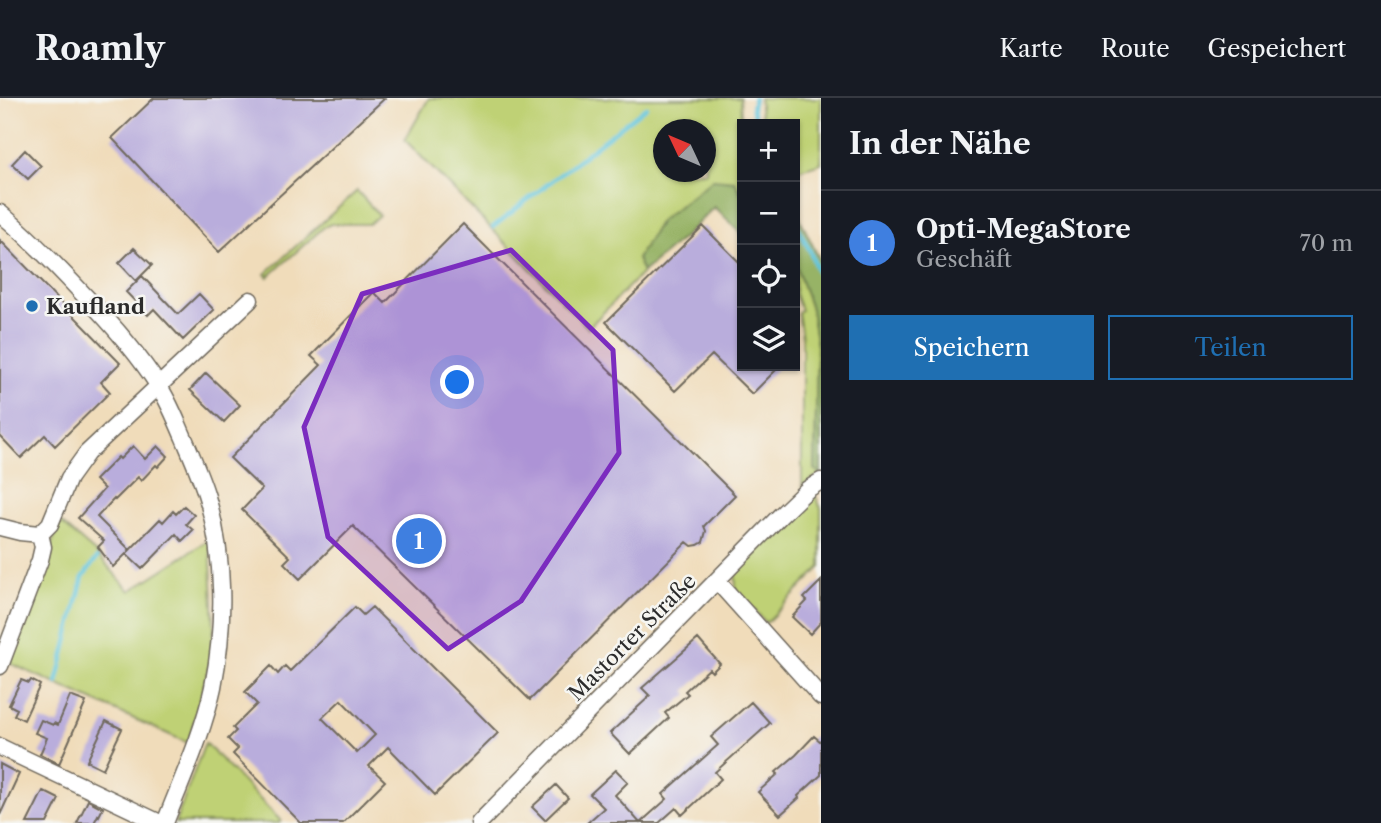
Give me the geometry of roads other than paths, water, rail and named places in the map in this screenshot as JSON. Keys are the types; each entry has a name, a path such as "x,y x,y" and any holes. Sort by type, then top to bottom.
{"street":[{"path":"0,213 63,273 131,346 159,386 196,466 207,498 219,557 222,611 212,689 194,750 163,823 0,747"},
{"path":"40,534 50,524 69,478 87,453 250,300"},
{"name":"Mastorter Straße","path":"479,823 781,515 819,482"},
{"path":"0,527 40,534"},
{"path":"0,666 40,560 43,547 40,534"},
{"path":"718,580 821,697"}],"waterway":[{"path":"754,98 752,107 755,119"},
{"path":"493,227 646,107"},
{"path":"800,232 821,282"},
{"path":"57,683 83,577 97,558"}],"place":[{"name":"Kaufland","path":"32,306"},
{"name":"Opti-MegaStore","path":"419,541"}]}
